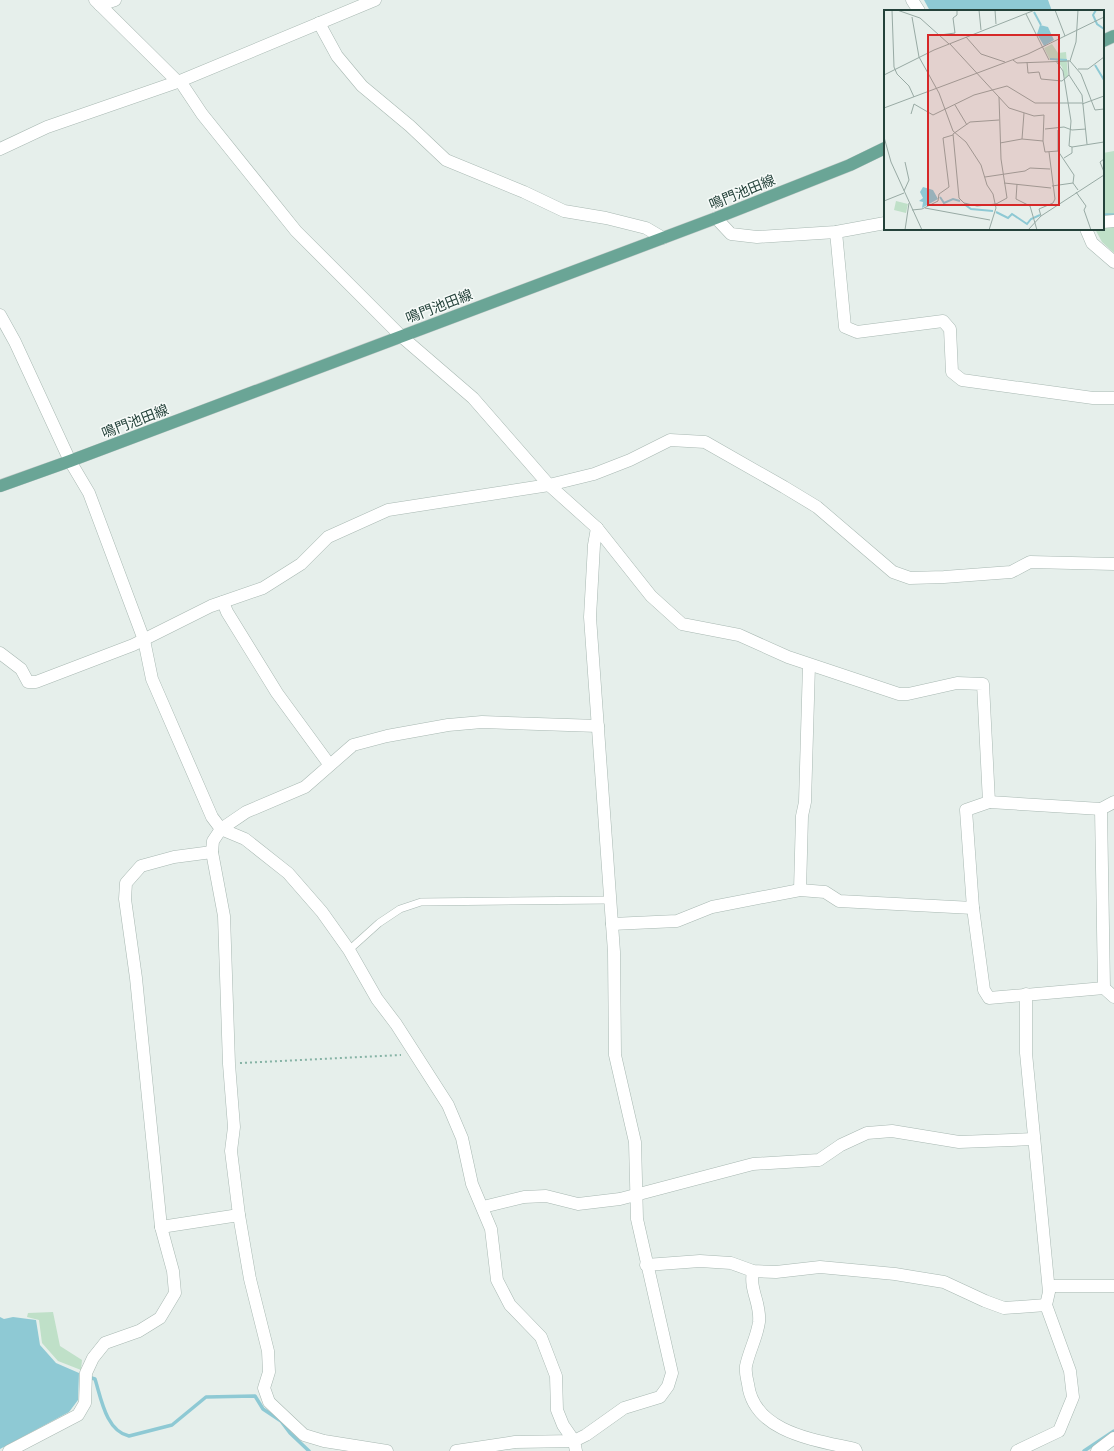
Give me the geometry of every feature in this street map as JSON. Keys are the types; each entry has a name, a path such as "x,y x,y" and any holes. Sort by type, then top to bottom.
{"main road":[{"path":"1104,41 1114,36"},
{"name":"鳴門池田線","path":"0,486 716,218 850,165 884,148"}],"street":[{"path":"97,2 115,0"},
{"path":"0,149 47,127 179,81 319,23 362,3 375,0"},
{"path":"912,0 918,10"},
{"path":"97,2 179,81 202,114 296,231 401,336 473,398 550,485 597,528 651,596 682,624 739,636 809,665 899,694 908,694 958,683 983,684 989,802"},
{"path":"319,23 337,56 362,86 410,126 446,160 524,192 564,211 606,218 646,228 663,238"},
{"path":"716,218 730,234 757,238 836,232 884,223"},
{"path":"1086,230 1092,243 1114,262"},
{"path":"836,232 844,326 857,332 943,321 950,329 952,372 962,380 1093,398 1114,398"},
{"path":"0,314 15,342 70,461 89,493 144,640 152,680 212,817 221,828 245,839 288,873 322,912 349,950 377,999 414,1051 448,1105 462,1138 472,1184 491,1229 497,1280 510,1305 541,1337 556,1376 557,1410 563,1425 575,1446"},
{"path":"0,654 21,669 28,682 36,682 144,640 211,606 263,588 301,564 328,538 388,510 550,485 594,474 630,460 670,440 696,440 705,442 816,507 893,572 910,578 1011,572 1030,562 1114,564"},
{"path":"456,1451 515,1442 575,1446 586,1435 624,1408 660,1397 668,1386 672,1373 661,1318 646,1265 637,1219 635,1142 615,1055 614,952 609,900 590,617 594,545 597,528"},
{"path":"223,602 227,612 277,693 329,764"},
{"path":"800,890 802,816 805,802 809,665"},
{"path":"386,1451 324,1441 304,1435 269,1402 264,1388 269,1372 268,1351 250,1279 239,1215 231,1151 234,1127 228,1064 224,916 212,852 213,841 221,828 246,812 305,787 329,764 353,745 387,736 448,725 482,722 598,726"},
{"path":"1114,802 1100,809 989,802 966,810 973,908 984,990 989,998 1104,988 1114,997"},
{"path":"1100,809 1104,988"},
{"path":"9,1451 78,1415 85,1403 86,1376 93,1358 105,1343 139,1330 160,1318 175,1293 173,1271 161,1227 136,978 125,899 126,883 141,866 174,857 212,852"},
{"path":"612,924 677,921 712,907 800,890 825,892 839,901 973,908"},
{"path":"1018,1451 1059,1431 1073,1397 1070,1371 1046,1305 1048,1286 1026,1053 1026,994"},
{"path":"483,1207 524,1197 546,1196 578,1204 636,1195 754,1164 819,1160 841,1145 867,1133 892,1131 959,1142 1034,1139"},
{"path":"161,1227 239,1215"},
{"path":"646,1265 700,1261 731,1263 753,1271 776,1272 820,1267 896,1274 944,1282 1004,1308 1046,1305"},
{"path":"753,1271 754,1293 759,1307 759,1323 746,1368 749,1394 759,1412 787,1432 855,1449 856,1451"},
{"path":"1048,1286 1114,1286"},
{"path":"1097,1451 1114,1438"}],"lane":[{"path":"349,950 379,923 400,909 421,902 609,900"}],"path":[{"path":"228,1064 407,1054 414,1051"}],"green space":[{"path":"1114,151 1114,253 1102,242 1096,230 1104,230 1104,153"},
{"path":"53,1312 60,1346 82,1360 81,1370 58,1361 42,1343 39,1320 27,1317 28,1313"}],"water":[{"path":"924,0 1048,0 1052,10 929,10"},
{"path":"0,1317 4,1319 13,1317 36,1320 40,1345 56,1363 79,1373 78,1400 69,1412 0,1449"}],"waterway":[{"path":"1104,215 1114,215"},
{"path":"88,1377 95,1379 102,1404 110,1421 121,1433 129,1436 172,1425 206,1397 255,1396 263,1409 281,1421 290,1433 309,1451"},
{"path":"1084,1451 1114,1431"}]}
